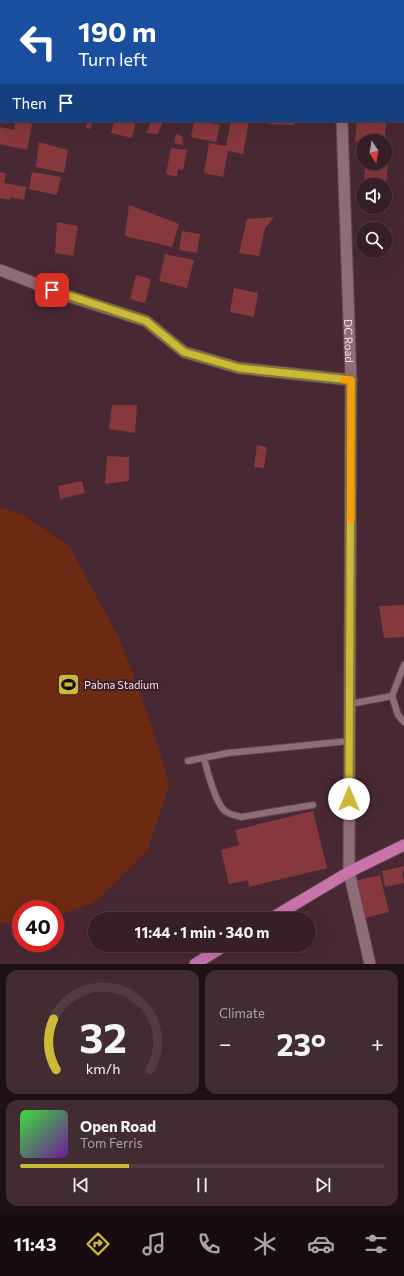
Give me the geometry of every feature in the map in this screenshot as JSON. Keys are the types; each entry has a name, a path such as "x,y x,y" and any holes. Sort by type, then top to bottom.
{"main road":[{"path":"282,912 349,872 404,845"},
{"path":"195,964 215,952"}],"street":[{"name":"DC Road","path":"342,122 351,380 349,872 370,964"},
{"path":"0,270 65,295 146,321 184,352 239,368 351,380"}],"lane":[{"path":"404,664 392,696 398,715 404,722"},
{"path":"350,704 392,696"},
{"path":"188,761 228,753 350,741"},
{"path":"204,758 210,781 224,810 230,814 240,817 313,805"}],"shaded area":[{"name":"Pabna Stadium","path":"0,508 22,514 69,546 119,638 153,729 169,785 147,851 95,902 64,914 64,900 12,900 12,924 0,923"}],"building":[{"path":"16,122 32,124 27,150 0,144 0,127 14,130"},
{"path":"88,122 93,122 90,129 86,128"},
{"path":"114,122 136,122 132,138 111,133"},
{"path":"151,122 162,123 158,134 146,133"},
{"path":"194,122 206,122 220,125 216,142 191,137"},
{"path":"231,122 249,122 243,154 228,151 223,177 204,173 209,143 226,146"},
{"path":"270,122 295,122 293,125 269,124"},
{"path":"357,122 386,122 385,134 356,134 355,142"},
{"path":"176,134 182,136 183,145 174,143"},
{"path":"39,142 68,150 64,173 36,167"},
{"path":"171,148 187,150 183,170 178,169 177,177 166,174"},
{"path":"365,170 388,170 387,178 364,178"},
{"path":"0,172 6,173 4,183 26,187 24,200 11,197 9,200 0,198"},
{"path":"32,172 61,177 57,195 29,189"},
{"path":"129,205 179,224 172,247 125,236"},
{"path":"274,217 265,228 259,256 239,253 247,219"},
{"path":"57,222 78,226 73,256 55,253"},
{"path":"182,231 200,234 197,253 179,250"},
{"path":"165,254 194,260 187,288 159,281"},
{"path":"136,275 151,279 145,303 130,299"},
{"path":"234,288 258,293 254,317 230,312"},
{"path":"112,405 137,405 135,433 109,429"},
{"path":"257,445 267,447 264,468 254,467"},
{"path":"107,456 129,457 129,481 105,484"},
{"path":"82,481 85,493 60,499 58,486"},
{"path":"404,605 404,637 384,638 379,606"},
{"path":"313,811 327,868 249,887 248,880 229,884 221,850 239,845 235,830"},
{"path":"404,866 404,872 402,869 404,883 385,887 382,871"},
{"path":"380,875 389,912 362,919 354,881"}],"slow traffic":[{"path":"344,380 351,380 351,520"}],"place":[{"name":"Pabna Stadium","path":"68,684"}],"route":[{"path":"52,290 146,321 184,352 239,368 351,380 349,799"}]}
